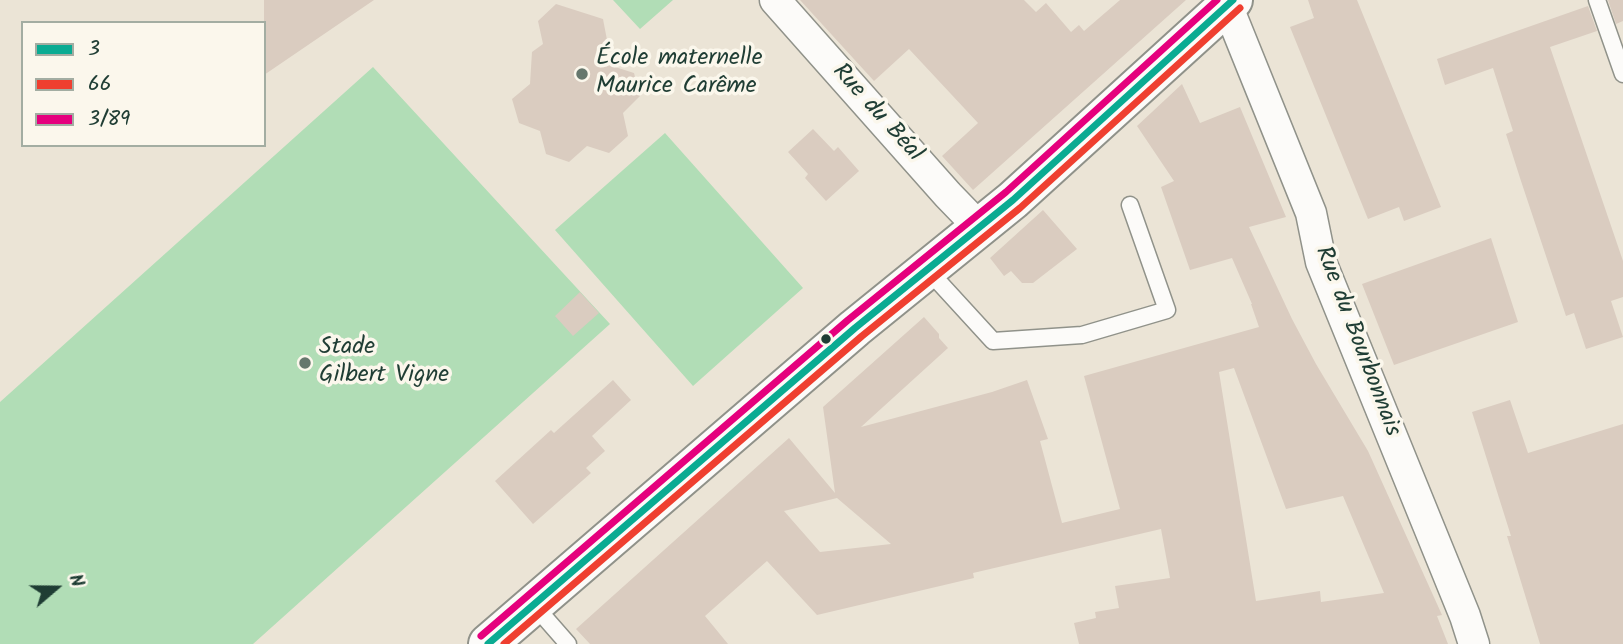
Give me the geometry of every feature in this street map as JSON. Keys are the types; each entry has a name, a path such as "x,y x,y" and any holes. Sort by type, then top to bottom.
{"main road":[{"path":"488,644 855,328 1013,200 1228,2"}],"street":[{"name":"Rue du Béal","path":"775,0 979,227"},
{"name":"Rue du Bourbonnais","path":"1228,2 1311,214 1321,262 1474,644"}],"lane":[{"path":"1597,0 1623,74"},
{"path":"927,270 993,341 1082,335 1167,310 1130,205"},
{"path":"533,604 568,644"}],"green space":[{"path":"613,0 673,0 640,29"},
{"name":"Stade Gilbert Vigne","path":"373,67 610,324 253,644 0,644 0,402"},
{"path":"665,133 803,288 693,386 555,230"}],"building":[{"path":"264,0 374,0 266,74"},
{"path":"800,0 1024,0 1036,12 1046,3 1071,32 1079,25 1084,31 1120,0 1186,0 973,190 942,156 978,123 909,49 874,81"},
{"path":"1308,0 1357,0 1441,207 1404,221 1399,207 1368,219 1290,27 1314,18"},
{"path":"1608,0 1623,0 1623,21 1616,24"},
{"path":"556,4 603,19 612,66 634,73 640,96 623,113 628,136 609,153 587,146 569,162 546,154 540,131 519,123 512,99 530,84 532,52 543,44 538,21"},
{"path":"1588,6 1597,31 1550,47 1623,261 1623,297 1611,301 1623,337 1586,349 1574,313 1566,316 1520,178 1506,134 1513,131 1493,68 1445,85 1437,59"},
{"path":"1182,84 1200,123 1240,107 1286,217 1249,227 1292,319 1368,451 1442,615 1437,616 1448,644 1079,644 1074,623 1096,618 1095,612 1119,608 1115,586 1170,578 1161,529 973,573 974,578 817,615 767,561 705,616 728,644 590,644 576,629 789,438 835,493 823,407 924,317 948,348 861,427 1027,380 1048,439 1040,441 1062,523 1120,509 1084,376 1259,327 1232,258 1190,270 1161,187 1174,181 1137,126","holes":["1234,368 1286,509 1343,496 1384,593 1321,602 1320,591 1256,601 1219,372","837,498 891,544 820,552 784,511"]},
{"path":"813,129 834,151 838,147 859,171 826,201 805,178 808,174 788,152"},
{"path":"1043,210 1077,249 1033,283 1022,283 1011,271 1004,276 990,258"},
{"path":"1491,238 1518,322 1394,365 1362,284"},
{"path":"580,292 599,313 573,336 555,316"},
{"path":"613,380 631,400 592,436 605,451 586,468 591,473 533,524 495,481 551,430 554,433"},
{"path":"1510,400 1528,453 1623,424 1623,644 1540,644 1507,536 1511,536 1472,412"}],"transit line":[{"name":"3/89","path":"481,636 848,320 1006,192 1217,0"},
{"name":"3","path":"488,644 855,328 1013,200 1233,0"},
{"name":"66","path":"504,644 862,336 1020,208 1240,8"}],"place":[{"name":"École maternelle Maurice Carême","path":"582,74"},
{"name":"Stade Gilbert Vigne","path":"305,363"}]}
